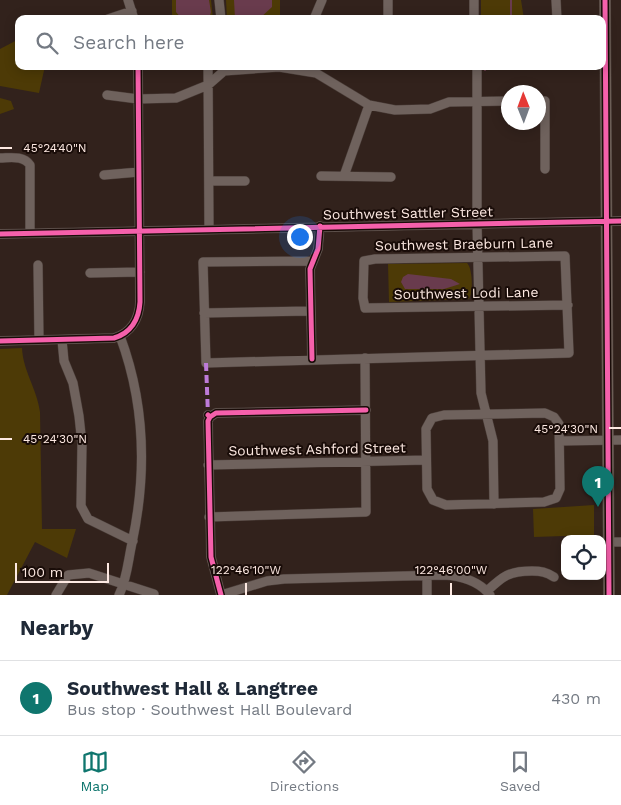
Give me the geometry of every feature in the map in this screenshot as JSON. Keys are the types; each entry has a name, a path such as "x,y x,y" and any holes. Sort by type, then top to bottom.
{"main road":[{"path":"605,0 605,15"},
{"path":"606,70 609,595"}],"street":[{"path":"128,0 133,15"},
{"path":"219,0 221,15"},
{"path":"316,15 322,0"},
{"path":"388,0 388,15"},
{"path":"474,0 474,15"},
{"path":"556,0 557,15"},
{"path":"0,341 106,339 120,336 134,324 138,314 140,272 138,70"},
{"path":"208,70 209,228"},
{"path":"107,95 138,100 176,98 208,85 219,73 233,70"},
{"path":"317,70 369,104 412,111 430,109 449,102 501,101"},
{"path":"477,70 478,306 481,392 493,441 494,504"},
{"path":"344,176 369,104"},
{"path":"545,130 545,169"},
{"path":"0,158 18,158 26,160 30,164 30,233"},
{"path":"104,175 139,172"},
{"path":"321,176 391,177"},
{"path":"208,181 245,181"},
{"name":"Southwest Sattler Street","path":"0,234 621,220"},
{"path":"312,360 310,311 312,261 318,249 320,226"},
{"name":"Southwest Braeburn Lane","path":"365,308 363,298 364,261 375,258 565,256 568,305"},
{"path":"312,261 203,262 206,363 569,353 568,305"},
{"path":"38,265 39,340"},
{"path":"90,274 140,272"},
{"name":"Southwest Lodi Lane","path":"365,308 568,305"},
{"path":"204,313 310,311"},
{"path":"119,595 124,585 138,520 141,418 130,361 120,336"},
{"path":"62,340 64,361 73,383 79,416 81,506 88,519 133,541"},
{"path":"209,517 366,512 365,358"},
{"path":"366,410 216,413 209,416 207,425 212,564 221,595 267,581 284,579 459,576 479,584 488,593 501,578 514,571 546,572 554,577"},
{"path":"486,414 550,414 558,420 560,489 556,498 544,502 446,505 436,502 428,494 426,426 432,418 444,415 486,414"},
{"path":"560,442 621,440"},
{"name":"Southwest Ashford Street","path":"208,465 426,460"},
{"path":"609,542 621,542"},
{"path":"56,595 68,575 89,573 154,594"},
{"path":"427,576 427,595"}],"shaded area":[{"path":"172,0 211,0 213,15 172,15"},
{"path":"176,0 209,0 210,15 178,15 176,12"},
{"path":"226,0 280,0 280,15 227,15"},
{"path":"234,0 272,0 272,7 263,15 235,15"},
{"path":"481,0 521,0 523,15 481,15"},
{"path":"15,41 15,70 44,70 39,93 0,86 0,49"},
{"path":"0,98 11,101 14,109 0,114"},
{"path":"467,263 472,281 469,299 389,302 388,264"},
{"path":"408,274 451,279 460,284 444,289 405,289 401,282 403,277"},
{"path":"22,348 40,412 42,529 76,529 67,558 35,542 7,595 0,595 0,349"},
{"path":"594,505 594,535 534,537 533,509"}],"waterway":[{"path":"511,0 511,15"}],"marked path":[{"path":"206,363 208,415"}],"cycle path":[{"path":"605,0 605,15"},
{"path":"0,341 114,338 125,333 136,320 140,302 138,70"},
{"path":"605,70 609,595"},
{"path":"0,234 621,221"},
{"path":"312,359 310,269 318,249 320,226"},
{"path":"210,417 216,413 366,410"},
{"path":"208,415 210,417 208,421 211,557 221,595"}],"place":[{"name":"Southwest Hall & Langtree","path":"598,507"}]}
